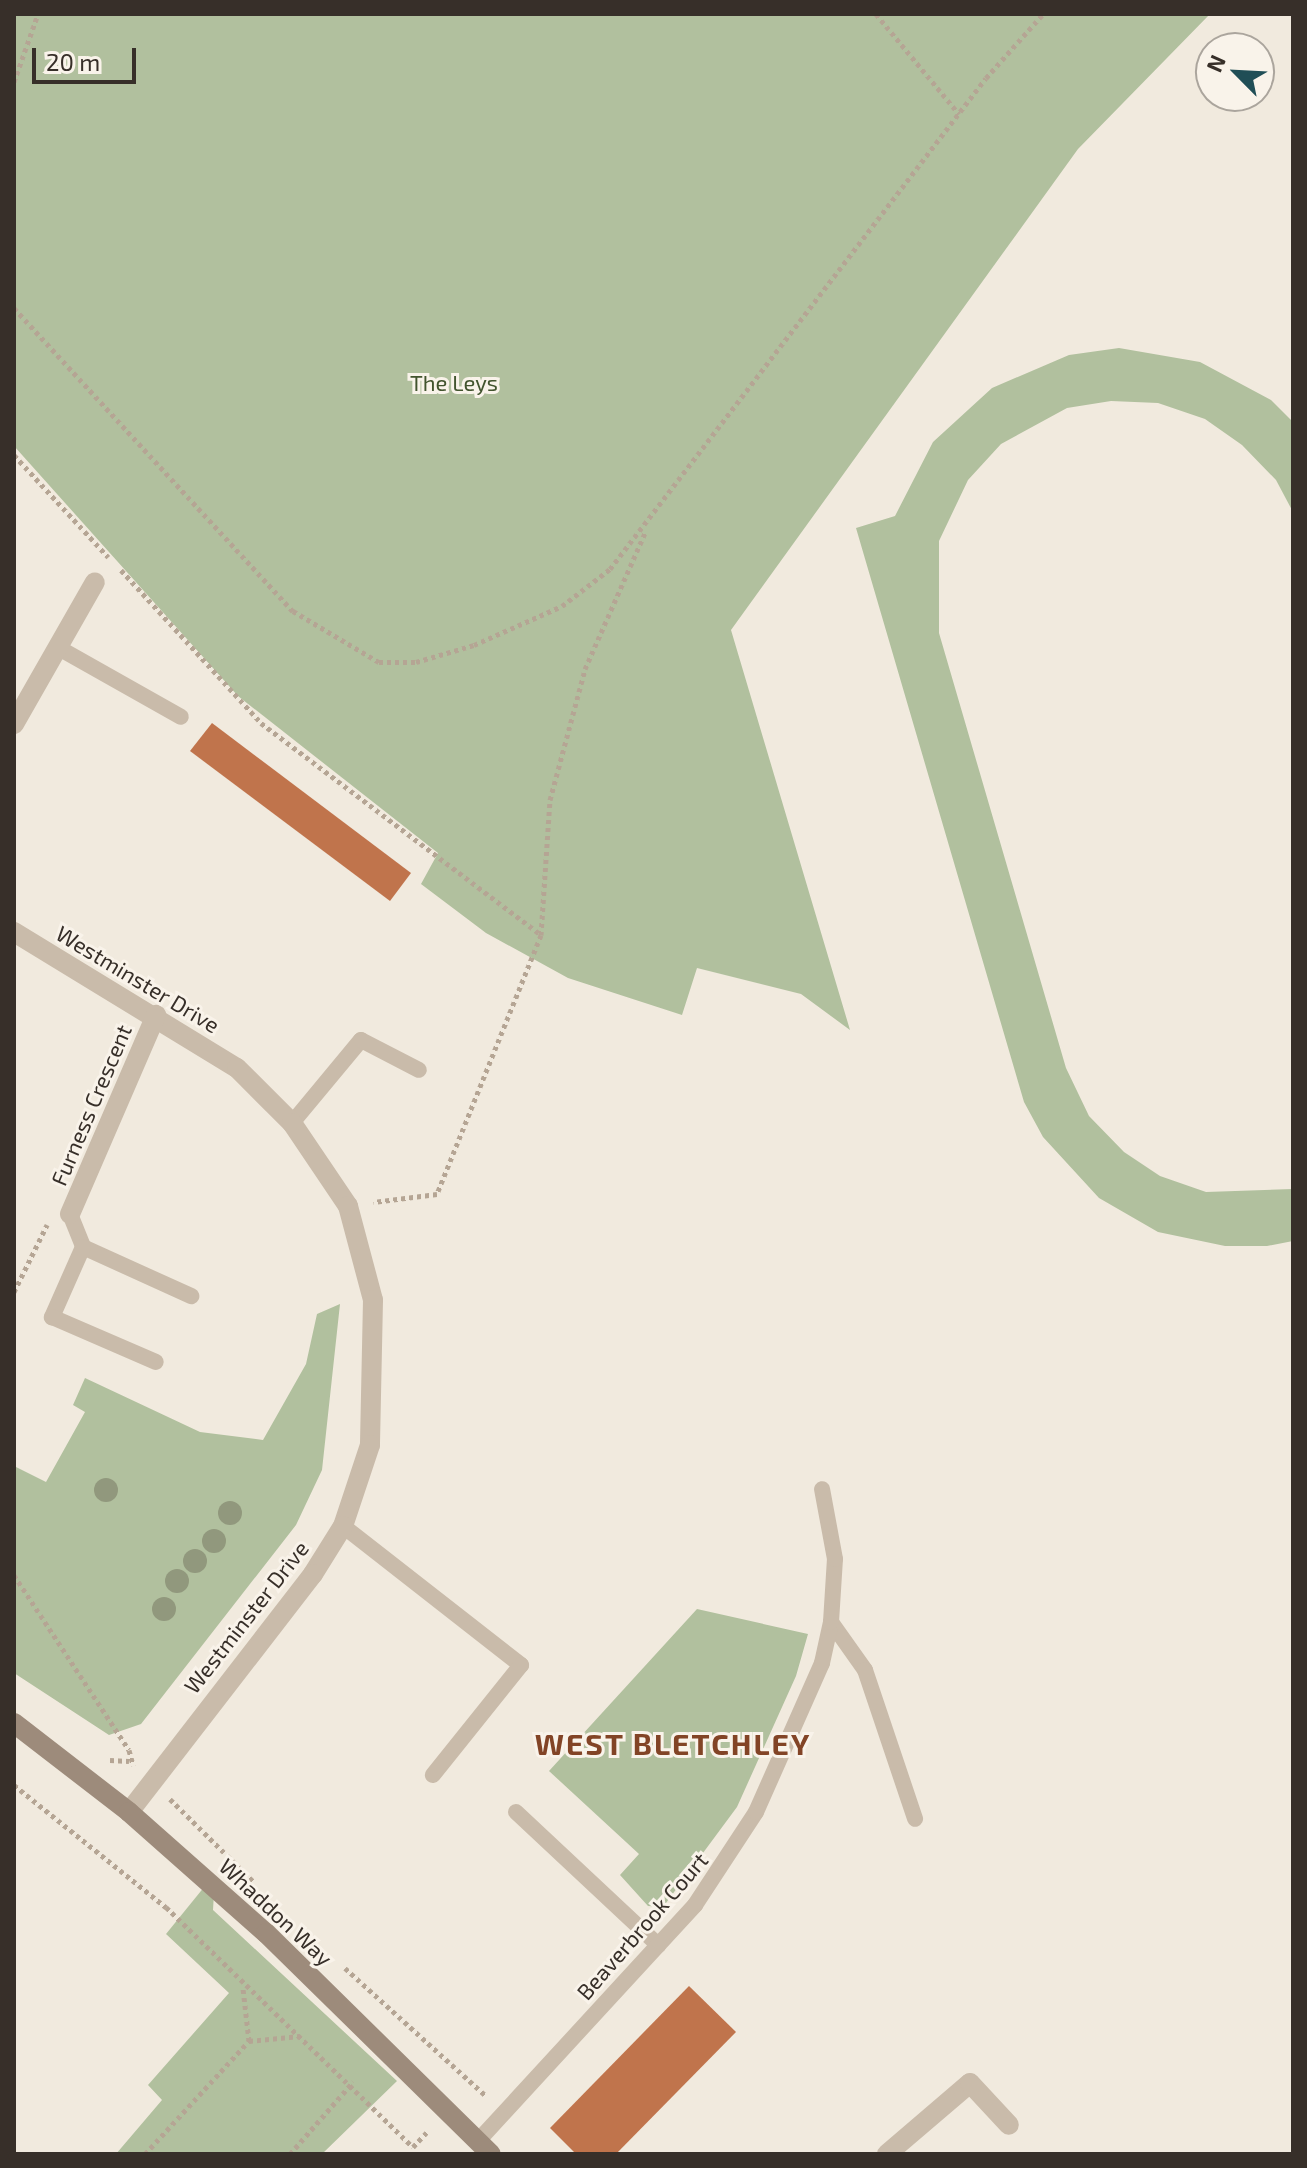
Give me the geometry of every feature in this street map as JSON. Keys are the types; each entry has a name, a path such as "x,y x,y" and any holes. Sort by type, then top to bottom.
{"street":[{"path":"14,724 95,582"},
{"name":"Westminster Drive","path":"14,932 156,1015 237,1068 292,1123 348,1206 373,1300 376,1379 370,1445 343,1526 313,1574 149,1780 129,1812"},
{"name":"Furness Crescent","path":"70,1214 156,1015"},
{"name":"Whaddon Way","path":"14,1723 129,1812 266,1933 484,2147"},
{"path":"887,2154 970,2083 1009,2125"}],"lane":[{"path":"57,647 181,717"},
{"path":"292,1123 361,1040 419,1070"},
{"path":"70,1214 83,1247 191,1296"},
{"path":"83,1247 52,1317 156,1362"},
{"name":"Beaverbrook Court","path":"484,2147 505,2114 724,1867 756,1812 822,1663 831,1622 835,1559 822,1489"},
{"path":"343,1526 521,1665 433,1775"},
{"path":"831,1622 865,1670 915,1819"},
{"path":"516,1812 658,1945"}],"path":[{"path":"14,82 38,14"},
{"path":"876,14 959,114"},
{"path":"14,308 293,611 379,662 416,662 474,645 562,606 610,569 648,526 959,114 1043,14"},
{"path":"14,455 261,723 541,935"},
{"path":"348,1206 437,1194 541,935 554,786 585,669 648,526"},
{"path":"14,1292 55,1208 70,1214"},
{"path":"14,1575 129,1750 129,1761 263,1892"},
{"path":"14,1785 166,1907 243,1986 353,2082 413,2147 449,2111"},
{"path":"332,1956 505,2114"},
{"path":"243,1986 249,2041"},
{"path":"145,2154 249,2041 301,2036"},
{"path":"290,2154 353,2082"}],"green space":[{"name":"The Leys","path":"14,14 1210,14 1078,149 731,630 850,1030 801,994 697,968 682,1015 568,978 486,933 421,884 438,853 238,696 14,446"},
{"path":"1119,348 1200,362 1271,400 1293,422 1293,512 1276,480 1242,445 1205,419 1158,403 1111,401 1067,408 1001,444 968,480 939,541 939,633 1066,1068 1089,1116 1124,1152 1160,1176 1206,1192 1293,1189 1293,1241 1267,1246 1225,1246 1158,1232 1099,1198 1043,1137 1024,1102 856,528 895,516 933,442 992,388 1069,355"},
{"path":"340,1304 322,1470 296,1525 141,1724 109,1735 14,1673 14,1466 46,1482 85,1412 73,1405 85,1378 200,1432 263,1440 306,1364 317,1314"},
{"path":"697,1609 808,1634 796,1676 737,1807 663,1907 648,1906 620,1875 639,1854 549,1771"},
{"path":"205,1886 214,1893 213,1910 397,2081 322,2154 116,2154 162,2100 148,2085 229,1993 166,1934"}],"building":[{"path":"212,723 411,873 390,901 190,751"},
{"path":"689,1986 736,2032 616,2154 576,2154 550,2128"}],"district":[{"name":"WEST BLETCHLEY","path":"673,1743"}]}
